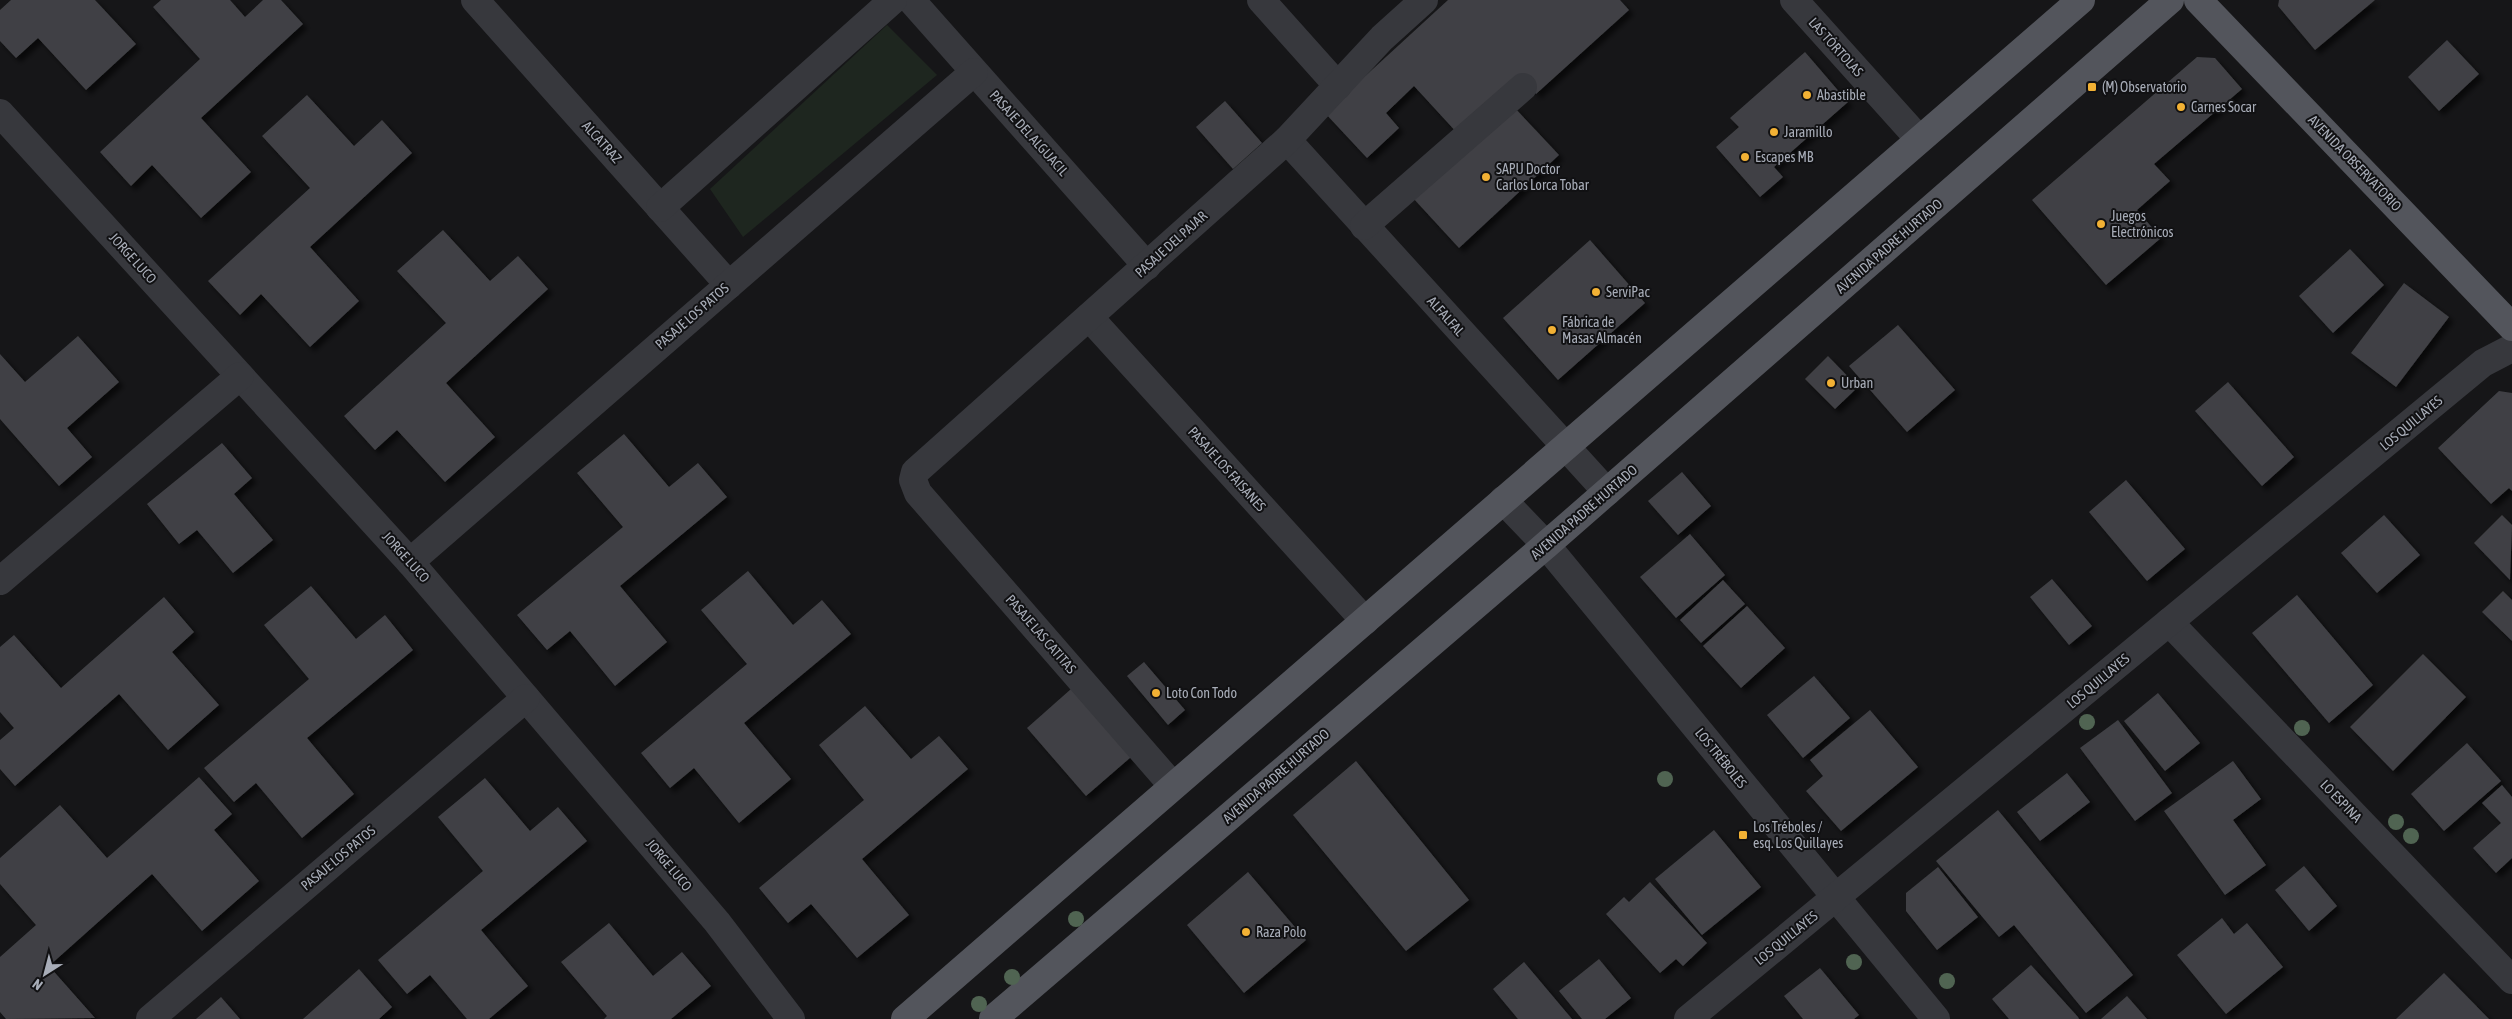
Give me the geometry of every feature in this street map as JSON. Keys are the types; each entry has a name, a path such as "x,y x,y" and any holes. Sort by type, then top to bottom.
{"main road":[{"path":"905,1019 2081,0"},
{"name":"AVENIDA PADRE HURTADO","path":"993,1019 1546,545 2170,0"},
{"name":"AVENIDA OBSERVATORIO","path":"2198,0 2512,326"}],"street":[{"path":"660,208 893,0"},
{"name":"PASAJE DEL ALGUACIL","path":"911,0 1147,266"},
{"path":"1261,0 1338,86"},
{"name":"PASAJE DEL PAJAR","path":"913,480 914,472 921,465 1287,140 1382,38 1424,0"},
{"name":"LAS TÓRTOLAS","path":"1794,0 1919,139"},
{"name":"ALCATRAZ","path":"489,5 660,208 728,285"},
{"name":"PASAJE LOS PATOS","path":"410,562 974,72"},
{"path":"1364,226 1523,87"},
{"name":"JORGE LUCO","path":"3,122 240,376 410,562 717,922 791,1019"},
{"name":"ALFALFAL","path":"1287,140 1606,492"},
{"name":"PASAJE LOS FAISANES","path":"1089,317 1365,620"},
{"name":"LOS QUILLAYES","path":"1688,1019 2483,363 2512,348"},
{"path":"0,581 240,376"},
{"name":"PASAJE LAS CATITAS","path":"913,480 918,493 1173,786"},
{"name":"LOS TRÉBOLES","path":"1503,500 1546,545 1936,1019"},
{"name":"LO ESPINA","path":"2169,622 2512,980"},
{"name":"PASAJE LOS PATOS","path":"150,1019 526,698"}],"shaded area":[{"path":"887,25 937,75 743,237 710,189"}],"building":[{"path":"11,0 95,0 136,44 86,90 38,38 16,58 0,41 0,10"},
{"path":"161,0 230,0 245,17 263,0 281,0 303,24 201,118 251,172 201,218 152,165 131,186 100,152 200,59 153,7"},
{"path":"1448,0 1620,0 1629,10 1536,94 1523,77 1459,135 1414,86 1386,113 1399,128 1367,158 1325,113"},
{"path":"2279,0 2375,0 2315,50 2278,6"},
{"path":"2447,40 2479,74 2439,111 2408,77"},
{"path":"1805,52 1848,102 1774,167 1783,177 1760,197 1716,147 1739,127 1730,118"},
{"path":"2197,57 2215,58 2242,89 2154,164 2170,181 2137,210 2161,238 2106,285 2032,200"},
{"path":"307,95 354,146 382,120 412,153 310,247 359,301 310,347 261,294 240,315 208,281 310,188 262,136"},
{"path":"1225,101 1262,143 1233,169 1196,127"},
{"name":"SAPU Doctor Carlos Lorca Tobar","path":"1513,106 1559,155 1459,248 1413,198"},
{"path":"443,230 490,281 518,256 548,289 446,383 495,437 445,482 397,430 375,450 344,416 446,323 397,271"},
{"path":"1590,240 1645,303 1558,380 1503,318"},
{"path":"2350,249 2384,285 2333,333 2299,296"},
{"path":"2404,283 2449,317 2396,387 2351,353"},
{"path":"1898,325 1955,390 1907,432 1849,366"},
{"path":"78,336 119,382 67,428 92,457 59,486 0,419 0,354 25,382"},
{"name":"Urban","path":"1828,356 1858,387 1835,409 1805,379"},
{"path":"2228,382 2294,457 2262,486 2195,411"},
{"path":"2499,391 2512,393 2512,491 2509,488 2491,504 2438,448"},
{"path":"624,434 669,487 698,463 727,497 620,586 667,642 615,686 570,631 547,650 517,615 623,527 577,473"},
{"path":"222,443 252,478 234,494 273,540 233,573 197,530 179,544 147,504"},
{"path":"1682,472 1711,506 1678,535 1648,501"},
{"path":"2126,480 2185,549 2147,581 2089,512"},
{"path":"2384,515 2420,555 2377,593 2341,553"},
{"path":"2502,515 2512,525 2510,580 2474,543"},
{"path":"1690,534 1725,575 1676,618 1640,577"},
{"path":"748,571 793,625 822,600 851,634 744,723 791,779 739,823 694,768 670,788 641,753 747,664 701,610"},
{"path":"2052,579 2092,626 2069,645 2030,597"},
{"path":"1723,580 1745,604 1701,643 1680,620"},
{"path":"311,586 356,639 385,615 413,650 307,738 354,794 302,838 256,783 234,802 204,768 309,679 264,625"},
{"path":"2503,591 2512,600 2512,641 2482,612"},
{"path":"2297,595 2373,685 2329,723 2252,633"},
{"path":"164,597 194,632 172,652 219,705 168,750 119,694 15,786 0,769 0,740 14,728 0,712 0,647 14,635 61,688"},
{"path":"1747,606 1785,648 1741,688 1703,646"},
{"path":"2423,654 2466,697 2393,771 2350,727"},
{"name":"Loto Con Todo","path":"1144,662 1185,710 1168,725 1127,676"},
{"path":"1814,676 1850,718 1803,758 1767,715"},
{"path":"1071,689 1131,757 1086,796 1027,728"},
{"path":"2158,693 2200,743 2165,771 2124,721"},
{"path":"865,706 911,759 939,736 968,769 862,859 909,915 857,958 811,904 788,923 759,888 864,800 819,745"},
{"path":"1870,710 1918,767 1841,831 1806,791 1823,776 1810,760"},
{"path":"2118,720 2172,793 2135,821 2080,748"},
{"path":"2467,743 2501,781 2444,831 2411,794"},
{"path":"1356,761 1469,900 1406,951 1293,815"},
{"path":"2233,761 2261,799 2233,820 2266,865 2225,895 2164,811"},
{"path":"2067,773 2090,802 2040,841 2017,812"},
{"path":"199,777 232,814 214,830 259,881 202,931 152,874 49,966 95,1018 6,1019 0,1012 0,957 36,925 0,884 0,858 60,805 107,858"},
{"path":"485,778 530,831 558,807 587,841 481,930 528,986 489,1019 467,1019 430,975 407,994 378,960 483,871 438,817"},
{"path":"2502,785 2512,797 2512,858 2496,873 2473,848 2501,823 2482,803"},
{"path":"1998,810 2133,975 2086,1013 2014,925 1999,937 1936,861"},
{"path":"1714,830 1761,887 1702,935 1655,879"},
{"path":"2304,866 2337,906 2309,931 2275,890"},
{"path":"1938,867 1978,917 1937,950 1906,911 1906,893"},
{"name":"Raza Polo","path":"1248,872 1306,940 1244,993 1187,925"},
{"path":"1650,882 1707,943 1683,966 1676,959 1660,973 1606,914 1624,897 1629,902"},
{"path":"2222,918 2234,934 2247,923 2283,967 2226,1014 2177,955"},
{"path":"609,923 653,976 682,952 711,986 671,1019 604,1019 607,1016 561,962"},
{"path":"1599,959 1631,998 1605,1019 1582,1019 1559,991"},
{"path":"1524,962 1572,1019 1518,1019 1493,989"},
{"path":"2031,965 2079,1019 2009,1019 1992,999"},
{"path":"1820,968 1859,1015 1854,1019 1803,1019 1784,996"},
{"path":"359,969 392,1007 379,1019 303,1019"},
{"path":"2444,973 2489,1019 2396,1019"},
{"path":"2127,996 2147,1019 2101,1019"},
{"path":"221,997 240,1019 196,1019"}],"place":[{"name":"(M) Observatorio","path":"2092,87"},
{"name":"Abastible","path":"1807,95"},
{"name":"Carnes Socar","path":"2181,107"},
{"name":"Jaramillo","path":"1774,132"},
{"name":"Escapes MB","path":"1745,157"},
{"name":"SAPU Doctor Carlos Lorca Tobar","path":"1486,177"},
{"name":"Juegos Electrónicos","path":"2101,224"},
{"name":"ServiPac","path":"1596,292"},
{"name":"Fábrica de Masas Almacén","path":"1552,330"},
{"name":"Urban","path":"1831,383"},
{"name":"Loto Con Todo","path":"1156,693"},
{"name":"Los Tréboles / esq. Los Quillayes","path":"1743,835"},
{"name":"Raza Polo","path":"1246,932"}]}
